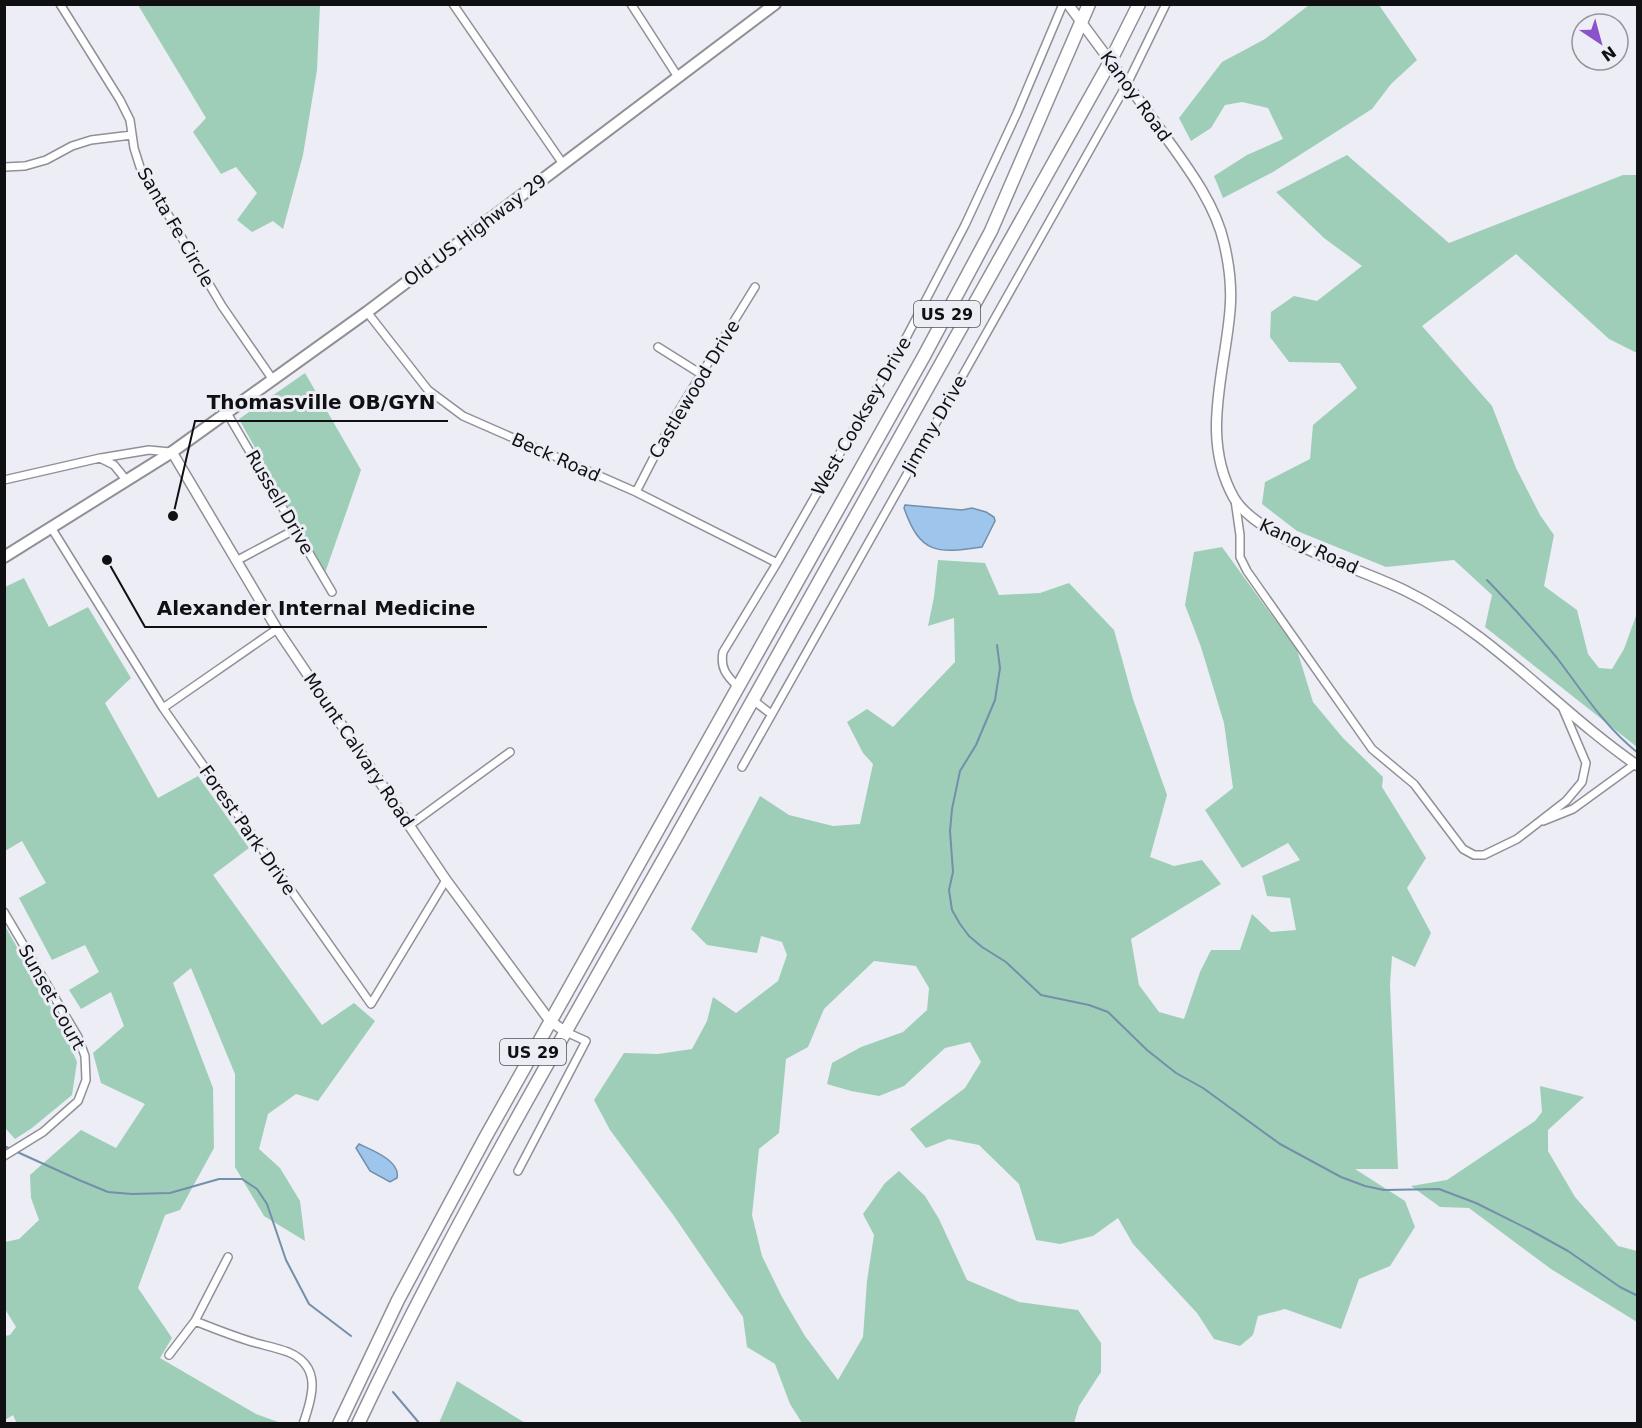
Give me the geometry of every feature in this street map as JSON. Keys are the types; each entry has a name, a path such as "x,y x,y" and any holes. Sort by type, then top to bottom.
{"highway":[{"name":"US 29","path":"339,1424 398,1300 550,1021 924,356 991,231 1089,4"},
{"name":"US 29","path":"358,1424 394,1348 459,1223 1111,60 1139,4"}],"main road":[{"name":"Old US Highway 29","path":"4,557 172,452 227,413 367,312 775,4"}],"street":[{"name":"Santa Fe Circle","path":"60,4 130,120 140,167 222,306 273,380"},
{"path":"453,4 563,164"},
{"path":"631,4 678,77"},
{"name":"West Cooksey Drive","path":"738,687 726,675 721,663 723,652 777,563 907,336 965,225 1017,113 1063,4"},
{"name":"Kanoy Road","path":"1068,4 1128,82 1186,166 1213,212 1224,240 1230,280 1230,309 1216,400 1216,434 1226,480 1235,500 1247,515 1279,536 1398,587 1468,628 1616,752 1636,765"},
{"name":"Jimmy Drive","path":"742,767 1128,82 1166,4"},
{"path":"4,167 25,166 46,160 72,146 91,140 132,135"},
{"name":"Castlewood Drive","path":"636,492 673,420 755,287"},
{"name":"Beck Road","path":"367,312 428,390 463,416 636,492 777,563"},
{"path":"658,347 701,374"},
{"name":"Russell Drive","path":"227,413 332,592"},
{"path":"4,480 100,458 149,450 172,452"},
{"name":"Mount Calvary Road","path":"172,452 277,629 446,880 550,1021 566,1032"},
{"path":"100,458 114,465 127,481"},
{"path":"1235,500 1240,535 1240,557 1247,571 1372,749 1414,784 1463,849 1474,855 1484,855 1517,839 1566,801 1582,782 1586,763 1562,706"},
{"name":"Forest Park Drive","path":"52,529 163,708 371,1004 446,880"},
{"path":"236,561 296,529"},
{"path":"163,708 277,629"},
{"path":"753,700 771,714"},
{"path":"410,825 510,752"},
{"path":"1535,824 1573,809 1636,765"},
{"name":"Sunset Court","path":"4,912 78,1037 85,1056 86,1080 78,1101 43,1132 4,1156"},
{"path":"518,1171 586,1041 566,1032"},
{"path":"169,1355 195,1321 228,1257"},
{"path":"195,1321 240,1339 289,1352 301,1359 311,1375 313,1384 303,1424"}],"green space":[{"path":"138,5 320,5 317,70 303,155 283,229 273,221 252,232 237,220 257,193 236,167 221,174 193,132 206,118"},
{"path":"1309,5 1379,5 1417,60 1391,84 1372,109 1273,172 1223,198 1214,176 1247,155 1283,139 1268,108 1242,102 1225,105 1211,128 1191,141 1179,118 1222,62 1265,39"},
{"path":"1347,155 1449,243 1623,175 1637,175 1637,353 1609,339 1516,254 1422,326 1492,406 1516,468 1540,515 1554,535 1544,586 1577,610 1588,654 1599,668 1612,669 1624,649 1637,613 1637,747 1485,627 1492,595 1454,560 1386,567 1297,531 1262,504 1265,482 1310,459 1313,425 1357,388 1340,363 1289,362 1270,337 1271,312 1294,296 1317,301 1362,266 1324,238 1276,192"},
{"path":"305,373 361,470 325,573 239,419"},
{"path":"1222,547 1297,650 1313,702 1343,738 1383,777 1382,787 1426,858 1407,888 1431,933 1415,967 1392,956 1390,985 1398,1169 1355,1169 1405,1201 1415,1227 1390,1266 1359,1279 1341,1329 1285,1309 1258,1316 1253,1335 1240,1346 1214,1339 1197,1313 1133,1244 1118,1218 1093,1236 1060,1244 1036,1240 1019,1184 979,1145 949,1139 926,1148 910,1129 965,1088 981,1062 970,1042 945,1048 904,1086 879,1096 827,1084 832,1063 861,1047 903,1032 927,1010 929,988 916,966 874,961 824,1009 808,1047 786,1059 779,1133 759,1149 752,1215 762,1256 782,1297 805,1336 838,1380 863,1337 867,1281 874,1235 863,1214 885,1183 899,1171 925,1196 939,1219 967,1280 1019,1302 1078,1310 1101,1343 1101,1372 1079,1406 1074,1423 802,1423 790,1404 775,1364 747,1347 743,1317 674,1216 610,1130 594,1100 624,1053 658,1054 692,1049 707,1021 713,997 736,1013 778,981 787,955 782,942 761,936 757,953 707,945 691,929 760,796 789,815 833,826 860,824 873,764 863,753 847,722 867,709 893,727 955,662 954,618 928,626 938,560 985,563 999,595 1040,593 1069,583 1114,630 1133,699 1167,795 1150,857 1174,866 1202,860 1221,884 1131,939 1139,985 1159,1012 1184,1019 1200,972 1211,950 1240,950 1252,914 1271,932 1296,930 1290,898 1267,896 1262,876 1300,860 1288,843 1242,868 1205,810 1233,788 1224,723 1201,647 1185,605 1194,552"},
{"path":"24,578 49,627 88,607 131,678 105,703 158,798 198,776 249,848 213,875 322,1025 354,1003 375,1021 318,1101 296,1094 268,1114 259,1149 280,1168 300,1201 305,1241 264,1216 235,1167 235,1074 191,968 173,983 213,1088 214,1148 180,1210 165,1215 138,1288 172,1338 160,1358 256,1414 281,1423 17,1424 13,1415 5,1420 5,1336 10,1335 16,1327 5,1309 5,1242 19,1239 39,1220 31,1198 30,1175 81,1130 116,1148 145,1104 101,1083 93,1053 124,1026 111,992 81,1009 69,990 99,972 85,945 52,960 19,898 46,883 22,841 5,851 5,587"},
{"path":"5,926 62,1027 77,1062 72,1095 15,1139 5,1128"},
{"path":"1540,1086 1584,1097 1548,1130 1548,1151 1575,1197 1618,1246 1637,1251 1637,1322 1551,1269 1469,1208 1440,1207 1411,1186 1447,1180 1535,1121 1542,1112"},
{"path":"457,1381 522,1421 526,1423 439,1423"}],"water":[{"path":"905,505 962,510 972,508 986,512 994,517 995,521 982,547 942,550 924,542 917,534 910,523"},
{"path":"359,1144 390,1161 395,1166 397,1178 390,1182 370,1171 356,1148"}],"waterway":[{"path":"1487,580 1549,648 1604,720 1638,753"},
{"path":"997,645 1000,668 995,700 976,745 960,771 952,809 950,831 953,872 949,890 952,910 969,936 1006,962 1041,995 1089,1005 1108,1012 1147,1050 1176,1073 1203,1088 1280,1144 1341,1177 1384,1190 1439,1189 1476,1203 1568,1251 1620,1287 1638,1296"},
{"path":"4,1146 108,1192 170,1193 219,1179 242,1179 257,1189 267,1204 286,1260 309,1304 351,1336"},
{"path":"393,1392 420,1424"}],"place":[{"name":"Thomasville OB/GYN","path":"173,516"},
{"name":"Alexander Internal Medicine","path":"107,560"}]}
